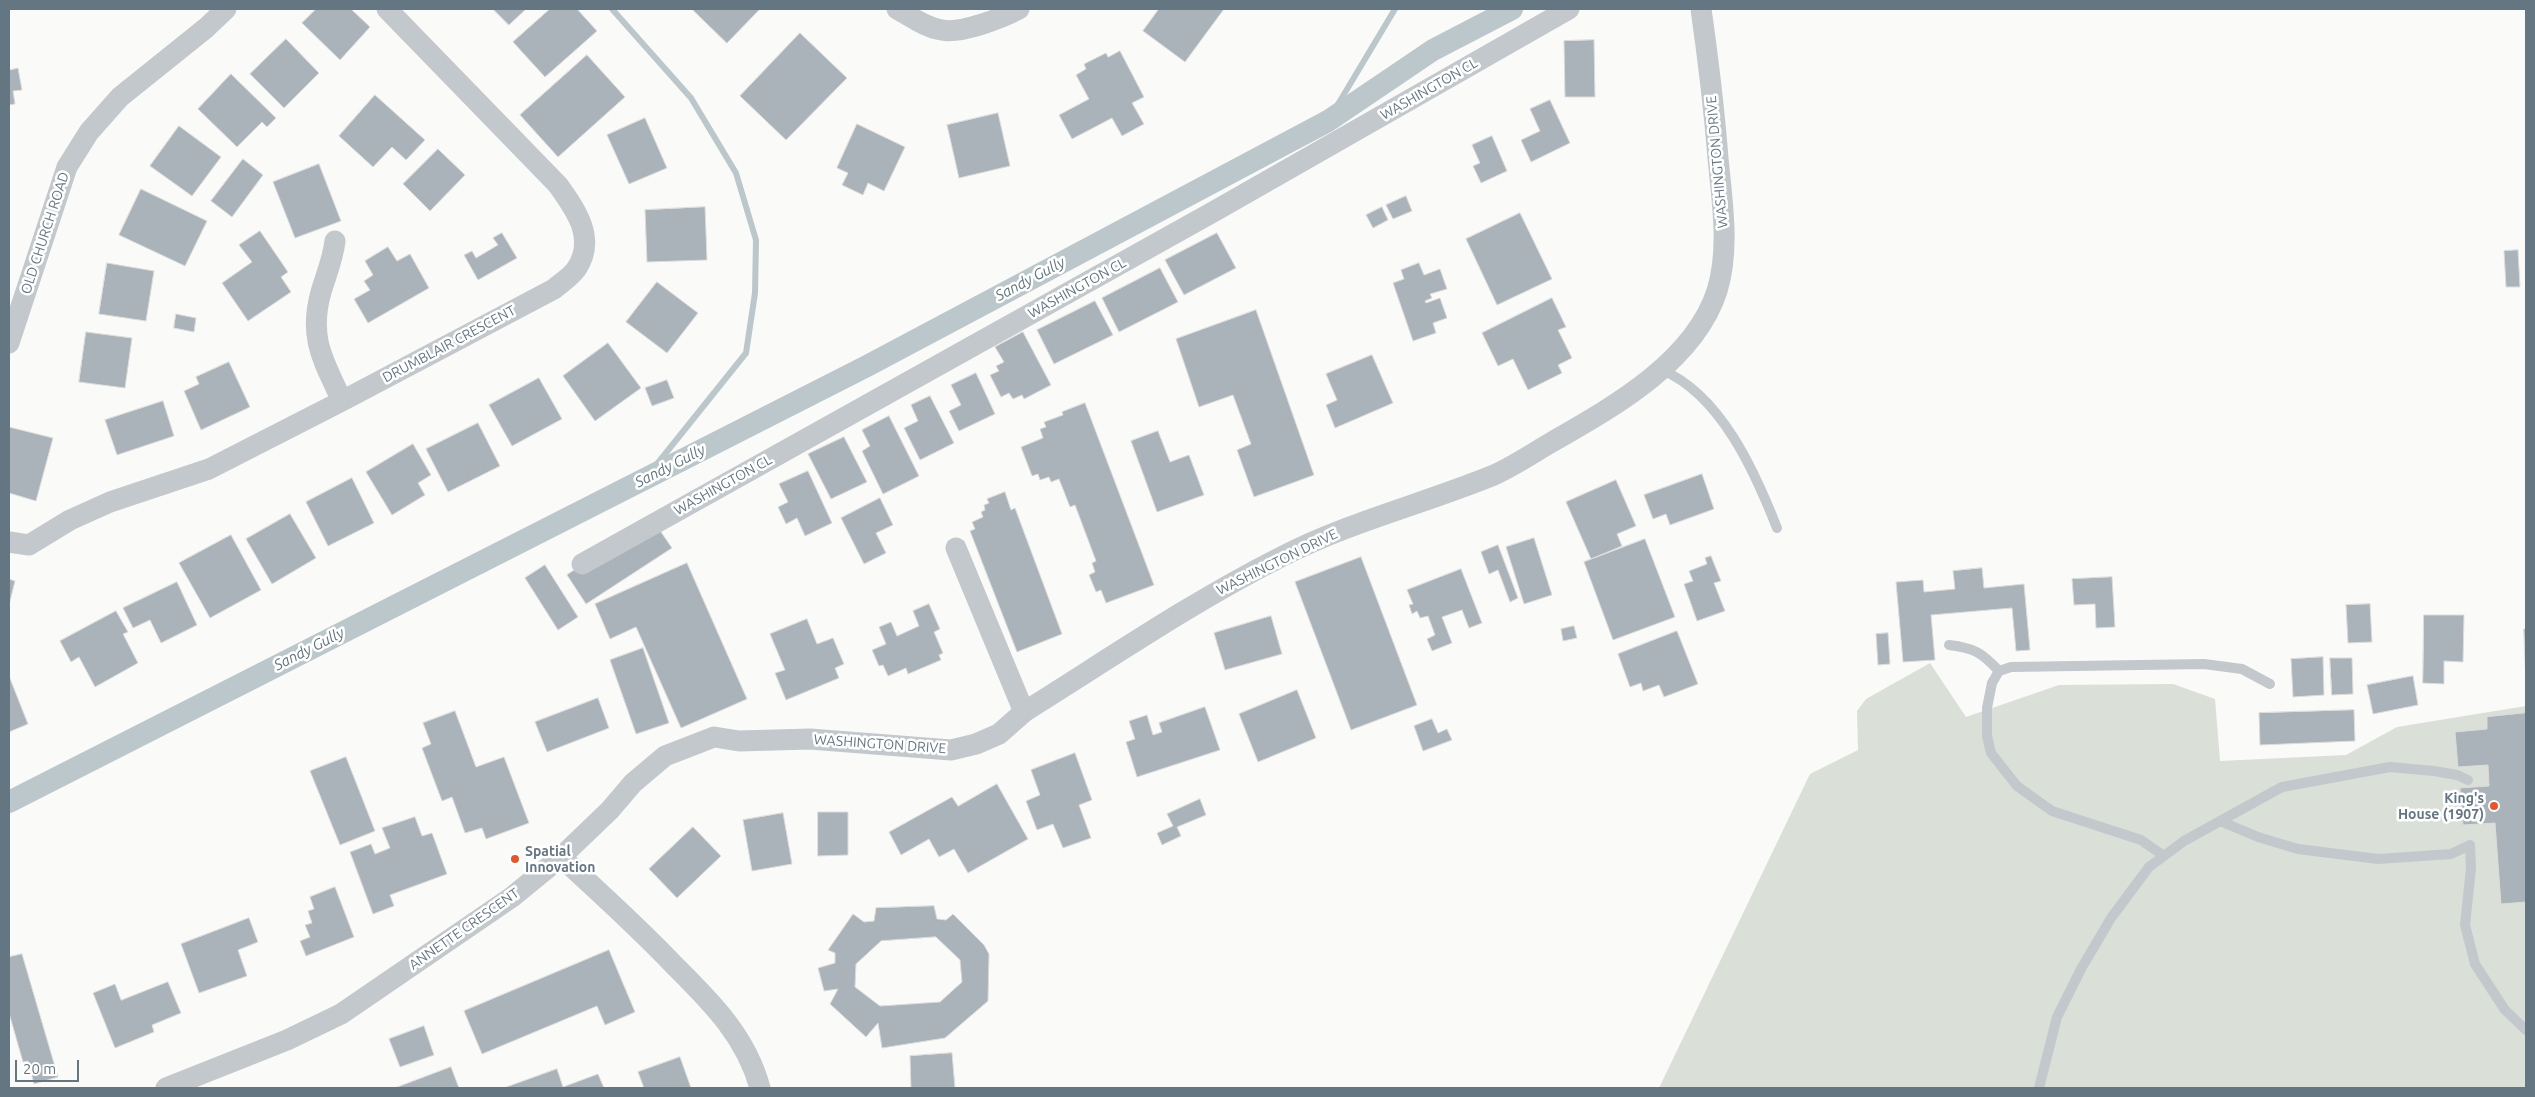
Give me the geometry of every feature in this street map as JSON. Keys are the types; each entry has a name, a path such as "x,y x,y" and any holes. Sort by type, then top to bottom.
{"street":[{"name":"OLD CHURCH ROAD","path":"9,343 67,167 88,132 120,97 206,28 226,9"},
{"name":"DRUMBLAIR CRESCENT","path":"9,542 29,545 70,520 110,502 210,469 342,402 554,289 576,270 586,250 582,224 572,204 558,185 387,9"},
{"path":"896,9 942,30 973,26 1003,17 1019,9"},
{"name":"WASHINGTON CL","path":"582,564 1213,212 1569,9"},
{"name":"WASHINGTON DRIVE","path":"561,857 610,810 633,783 665,756 714,737 738,742 810,739 951,750 976,744 999,734 1024,712 1201,600 1275,560 1359,521 1426,501 1498,473 1590,420 1662,370 1678,356 1700,324 1716,291 1722,253 1724,217 1701,9"},
{"path":"335,241 333,258 320,293 315,325 317,346 342,402"},
{"path":"956,548 1024,712"},
{"path":"561,857 640,930 721,1013 744,1046 760,1088"},
{"name":"ANNETTE CRESCENT","path":"166,1088 287,1040 341,1014 512,896 561,857"}],"lane":[{"path":"1662,370 1682,378 1708,404 1734,440 1764,494 1777,528"},
{"path":"1949,645 1969,648 1983,654 1999,672"},
{"path":"2164,856 2141,840 2052,811 2017,786 1991,753 1987,736 1987,708 1992,683 1999,672 2011,667 2204,664 2242,669 2270,684"},
{"path":"2038,1088 2058,1017 2081,969 2111,918 2149,867 2184,841 2282,788 2390,767 2434,771 2457,775 2468,780"},
{"path":"2220,821 2258,837 2298,849 2378,859 2451,854 2470,845 2471,868 2465,926 2475,964 2505,1010 2526,1030"}],"shaded area":[{"path":"1930,663 1966,717 2059,685 2173,684 2215,699 2220,761 2346,755 2397,727 2526,706 2526,1088 1659,1088 1810,774 1858,750 1857,711 1866,699"}],"building":[{"path":"316,9 351,9 370,27 340,60 302,23"},
{"path":"493,9 526,9 509,25"},
{"path":"550,9 577,9 597,31 545,77 513,42"},
{"path":"692,9 760,9 727,43"},
{"path":"1159,9 1224,9 1185,62 1143,31"},
{"path":"800,33 847,78 786,140 740,96"},
{"path":"286,39 319,73 284,108 250,74"},
{"path":"1594,40 1595,97 1565,97 1564,41"},
{"path":"1120,51 1144,97 1132,103 1144,124 1122,136 1112,118 1072,139 1059,115 1089,99 1076,75 1086,69 1084,64 1106,53 1108,57"},
{"path":"587,55 625,97 558,157 520,115"},
{"path":"9,65 10,70 18,68 22,90 13,91 15,104 9,105"},
{"path":"231,74 276,118 267,127 262,122 237,147 198,109"},
{"path":"375,95 425,140 406,160 392,147 373,167 339,136"},
{"path":"1550,100 1570,143 1531,162 1521,140 1540,131 1530,109"},
{"path":"998,113 1010,166 959,178 947,125"},
{"path":"645,118 667,168 629,184 607,135"},
{"path":"857,124 905,147 884,191 868,183 863,195 842,185 848,173 837,168"},
{"path":"179,126 221,157 192,196 150,166"},
{"path":"1492,136 1507,171 1481,183 1473,166 1480,163 1472,145"},
{"path":"438,149 465,175 430,211 403,184"},
{"path":"243,159 263,175 232,217 211,201"},
{"path":"319,164 341,221 295,238 273,182"},
{"path":"141,189 207,221 185,266 119,235"},
{"path":"1406,196 1412,211 1393,219 1386,205"},
{"path":"705,207 707,260 647,262 645,210"},
{"path":"1382,207 1388,220 1373,228 1366,215"},
{"path":"1520,213 1552,279 1497,305 1466,239"},
{"path":"260,231 288,272 281,277 291,292 248,321 222,283 252,262 239,245"},
{"path":"502,233 517,258 478,280 464,255 472,251 476,258 498,245 493,238"},
{"path":"1217,233 1236,268 1184,295 1165,260"},
{"path":"388,247 397,261 410,254 429,288 368,323 354,299 370,290 364,281 373,275 365,261"},
{"path":"2518,250 2520,287 2506,287 2504,251"},
{"path":"107,263 154,271 146,321 99,314"},
{"path":"1419,263 1424,275 1440,269 1447,289 1430,294 1432,298 1425,301 1426,303 1440,298 1447,318 1433,323 1436,333 1413,341 1393,283 1404,279 1401,270"},
{"path":"1160,268 1178,302 1119,332 1102,298"},
{"path":"657,282 698,313 667,353 626,322"},
{"path":"1552,298 1566,327 1558,330 1572,358 1558,365 1562,373 1528,390 1513,359 1498,366 1482,333"},
{"path":"1095,301 1113,335 1054,364 1037,330"},
{"path":"1256,310 1314,475 1254,497 1237,450 1251,444 1233,395 1199,407 1176,339"},
{"path":"176,314 196,318 194,332 174,328"},
{"path":"86,332 132,338 125,388 79,382"},
{"path":"1023,332 1051,385 1024,399 1022,395 1013,399 1009,393 1001,397 990,375 999,371 996,366 1004,362 995,347"},
{"path":"608,343 641,388 595,421 563,376"},
{"path":"1372,355 1393,403 1335,428 1326,405 1337,400 1326,374"},
{"path":"229,362 250,407 201,430 184,391 199,384 196,377"},
{"path":"976,373 995,414 959,431 949,411 961,405 951,385"},
{"path":"539,378 562,419 512,446 489,405"},
{"path":"667,380 674,398 652,406 645,388"},
{"path":"930,396 954,443 920,460 904,428 918,421 911,405"},
{"path":"163,401 174,436 117,455 105,420"},
{"path":"1085,403 1154,585 1106,603 1101,590 1096,592 1089,575 1095,572 1092,563 1096,561 1075,505 1070,507 1059,479 1051,482 1049,477 1040,480 1038,474 1032,476 1021,447 1043,438 1040,429 1046,427 1044,422 1063,415 1062,412"},
{"path":"889,416 919,476 883,494 862,451 870,446 862,430"},
{"path":"478,423 500,466 448,492 426,449"},
{"path":"9,427 53,438 36,501 9,493"},
{"path":"1158,431 1170,462 1189,455 1204,495 1157,512 1131,441"},
{"path":"844,437 867,482 831,499 808,454"},
{"path":"413,444 431,475 418,483 425,495 392,515 366,472"},
{"path":"808,471 832,523 805,536 797,518 786,524 778,507 788,502 779,484"},
{"path":"1702,474 1714,509 1670,525 1666,514 1653,519 1644,495"},
{"path":"352,478 374,523 328,546 306,502"},
{"path":"1616,480 1636,526 1617,534 1622,546 1591,559 1566,502"},
{"path":"1005,492 1011,510 1015,508 1062,634 1017,652 970,531 975,529 972,522 983,517 981,512 985,510 984,505 989,503 987,499"},
{"path":"880,498 893,525 876,533 886,553 864,564 841,518"},
{"path":"290,514 316,558 272,584 246,539"},
{"path":"652,519 672,548 586,604 567,575"},
{"path":"231,535 261,590 210,618 179,563"},
{"path":"1534,538 1552,595 1524,604 1506,547"},
{"path":"1645,539 1675,617 1613,640 1584,562"},
{"path":"1498,545 1518,598 1510,602 1498,570 1489,574 1481,552"},
{"path":"1711,556 1721,581 1714,583 1725,611 1697,621 1684,584 1693,581 1689,571 1707,564 1705,558"},
{"path":"1361,557 1417,705 1351,730 1295,582"},
{"path":"687,563 747,699 681,728 636,627 610,639 595,604"},
{"path":"545,565 578,617 558,630 525,578"},
{"path":"1982,568 1984,588 2024,584 2030,650 2016,651 2012,608 1931,615 1935,660 1903,662 1896,582 1923,580 1924,592 1955,589 1953,571"},
{"path":"1461,569 1482,623 1469,628 1462,610 1442,617 1452,643 1432,651 1427,639 1435,635 1428,616 1420,618 1417,611 1412,614 1409,605 1413,604 1407,590"},
{"path":"2112,577 2115,627 2096,628 2095,604 2074,605 2072,579"},
{"path":"9,579 15,581 9,605"},
{"path":"177,582 197,625 161,643 150,620 133,628 123,608"},
{"path":"929,604 940,629 934,632 943,653 939,655 941,660 908,674 906,668 888,676 883,665 879,666 872,650 886,644 879,627 891,622 897,636 919,626 913,611"},
{"path":"2370,604 2372,642 2348,643 2346,605"},
{"path":"116,611 128,632 123,634 138,663 95,687 79,657 71,662 60,641"},
{"path":"2424,615 2464,615 2463,662 2444,661 2444,684 2423,683"},
{"path":"1271,616 1282,654 1225,670 1214,633"},
{"path":"807,619 817,644 833,638 844,664 835,668 839,678 786,700 775,673 785,670 770,634"},
{"path":"1574,626 1577,638 1563,641 1561,629"},
{"path":"2524,629 2526,629 2526,683"},
{"path":"1677,631 1698,684 1664,697 1659,685 1643,691 1641,683 1630,687 1618,654"},
{"path":"1888,633 1890,664 1878,665 1876,634"},
{"path":"643,648 669,723 636,734 610,660"},
{"path":"2323,657 2324,695 2293,697 2291,659"},
{"path":"2330,658 2352,658 2353,694 2332,695"},
{"path":"9,676 28,724 9,732"},
{"path":"2413,676 2418,705 2373,714 2367,685"},
{"path":"1297,690 1316,738 1258,762 1239,714"},
{"path":"598,698 609,728 547,752 535,722"},
{"path":"1205,707 1220,750 1137,777 1126,742 1135,739 1129,721 1147,715 1153,735 1162,732 1159,723"},
{"path":"2354,710 2355,741 2260,745 2259,713"},
{"path":"455,711 476,767 504,757 529,823 486,839 482,828 465,833 452,797 442,801 422,748 431,744 423,723"},
{"name":"King's House (1907)","path":"2526,713 2526,902 2501,904 2495,823 2463,825 2460,788 2489,786 2488,765 2458,767 2455,732 2487,729 2487,717"},
{"path":"1432,719 1438,733 1447,729 1452,740 1423,751 1414,726"},
{"path":"1075,753 1092,800 1079,805 1091,838 1063,848 1053,824 1037,830 1026,801 1040,795 1031,770"},
{"path":"346,757 375,831 340,845 310,771"},
{"path":"997,784 1028,839 968,873 954,849 939,857 929,839 901,855 889,832 952,797 958,806"},
{"path":"1200,799 1206,815 1177,827 1181,836 1162,845 1157,833 1173,826 1167,814"},
{"path":"818,812 848,812 848,855 818,856"},
{"path":"783,813 792,864 752,871 743,820"},
{"path":"415,817 422,836 432,833 447,874 390,895 394,906 373,914 350,852 371,844 375,854 390,848 382,828"},
{"path":"693,827 721,856 677,898 649,869"},
{"path":"335,887 354,937 306,956 300,941 310,937 305,925 312,923 308,911 314,909 310,897"},
{"path":"934,906 937,919 946,920 953,914 984,945 989,954 988,1001 945,1038 882,1048 878,1023 866,1037 830,1004 838,989 824,991 818,968 835,963 835,953 828,950 853,914 864,922 874,921 876,908","holes":["936,937 960,960 962,982 940,1002 880,1006 855,987 856,964 881,941"]},
{"path":"249,918 258,942 238,950 247,976 199,993 181,944"},
{"path":"609,950 635,1012 605,1025 597,1006 482,1054 464,1011"},
{"path":"22,954 58,1077 34,1084 28,1061 23,1062 9,1013 9,957"},
{"path":"168,982 181,1013 152,1025 154,1032 115,1048 93,993 115,984 121,1000"},
{"path":"424,1026 434,1055 400,1067 389,1039"},
{"path":"952,1053 955,1088 911,1088 910,1056"},
{"path":"680,1057 691,1088 644,1088 638,1072"},
{"path":"451,1067 459,1088 395,1088"},
{"path":"557,1069 563,1087 598,1074 604,1088 504,1088"}],"waterway":[{"path":"612,9 691,98 736,173 756,240 755,293 746,353 645,479"},
{"path":"1328,121 1395,9"},
{"name":"Sandy Gully","path":"9,802 867,366 1328,121 1433,50 1512,9"}],"place":[{"name":"King's House (1907)","path":"2494,806"},
{"name":"Spatial Innovation","path":"515,859"}]}
